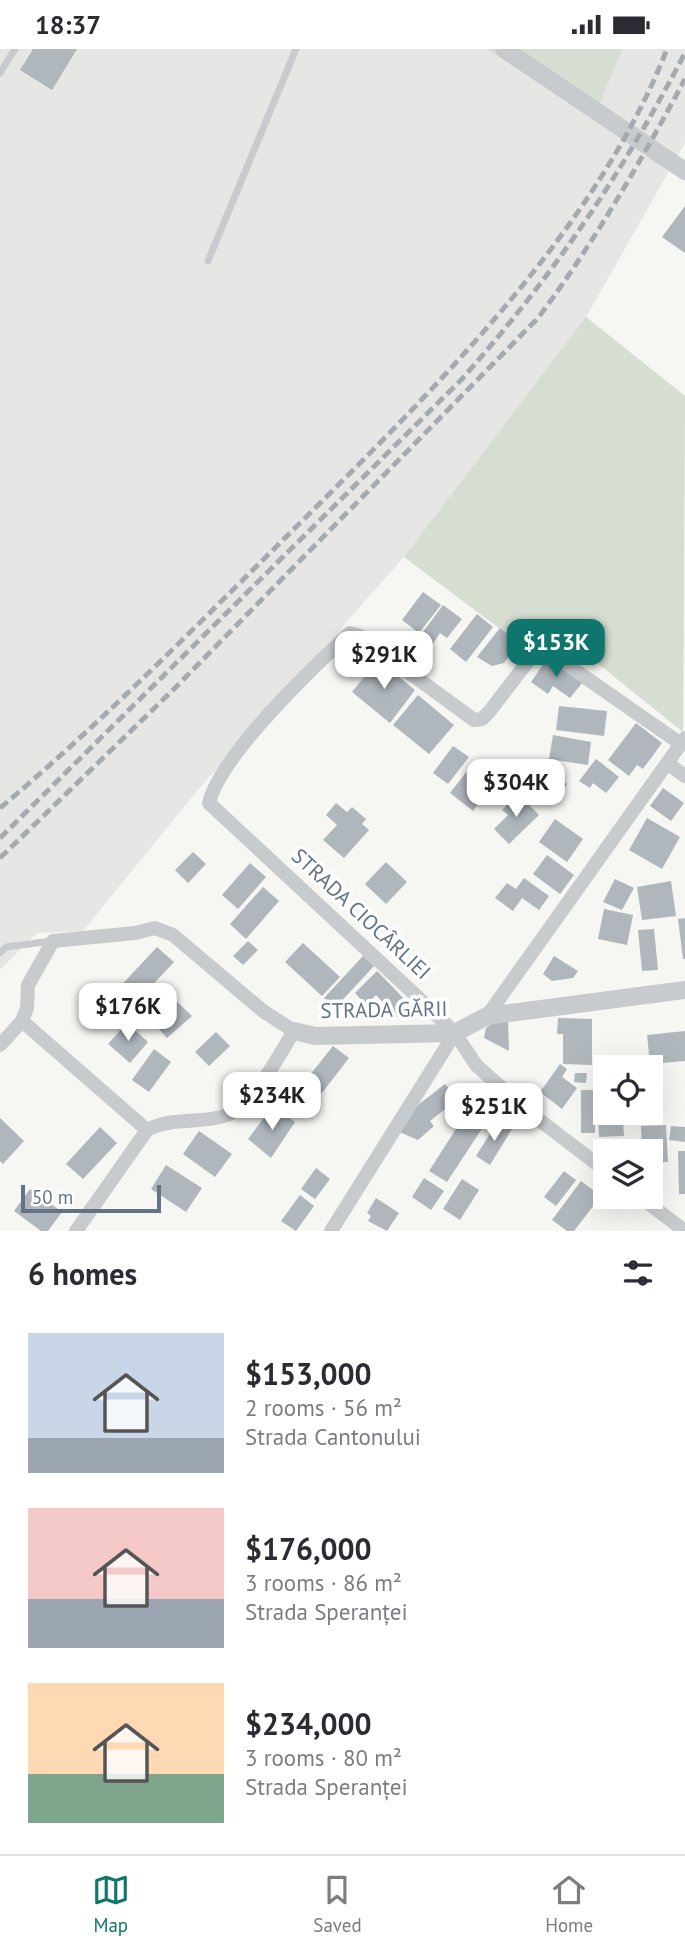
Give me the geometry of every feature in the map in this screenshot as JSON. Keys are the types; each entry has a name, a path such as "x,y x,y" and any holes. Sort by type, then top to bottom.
{"street":[{"path":"504,49 683,165"},
{"name":"STRADA CIOCÂRLIEI","path":"593,1161 525,1109 476,1065 455,1033 209,803 212,789 242,748 349,633 358,635 474,720 482,719 529,660 546,650 683,741"},
{"path":"487,1016 683,741"},
{"path":"667,763 685,776"},
{"name":"STRADA GĂRII","path":"53,941 135,933 155,928 173,935 263,1011 294,1031 314,1036 455,1033 487,1016 685,990"},
{"path":"0,1045 22,1021 27,1008 28,985 53,941"},
{"path":"22,1021 147,1130"},
{"path":"76,1231 147,1130 164,1121 227,1115 240,1108 294,1031"},
{"path":"331,1231 455,1033"},
{"path":"656,1209 685,1231"}],"lane":[{"path":"0,73 15,49"},
{"path":"208,261 296,49"},
{"path":"0,953 6,947 53,941"}],"shaded area":[{"path":"0,49 487,49 593,119 623,49 685,49 685,143 586,317 685,396 683,732 581,650 531,652 404,557 197,791 83,931 37,933 0,970"},
{"path":"487,49 623,49 593,119"},
{"path":"586,317 685,396 683,732 581,650 531,652 404,557"}],"building":[{"path":"33,49 77,49 52,90 20,70"},
{"path":"685,206 685,253 662,237"},
{"path":"423,592 441,605 419,633 402,620"},
{"path":"443,605 462,619 447,638 440,633 432,645 420,636"},
{"path":"477,614 493,627 466,662 450,649"},
{"path":"500,628 519,643 504,663 492,666 477,657"},
{"path":"549,656 583,682 570,698 553,686 548,694 531,682"},
{"path":"378,660 415,690 390,723 352,692"},
{"path":"418,695 454,725 429,754 393,725"},
{"path":"559,706 607,711 604,736 556,730"},
{"path":"636,723 662,743 643,769 637,765 629,776 608,760"},
{"path":"553,735 591,742 588,765 549,759"},
{"path":"453,746 469,757 448,784 433,773"},
{"path":"596,759 619,777 606,793 593,783 590,788 579,781"},
{"path":"537,761 567,784 553,804 524,779"},
{"path":"471,766 493,784 473,811 450,793"},
{"path":"663,788 684,803 671,821 650,806"},
{"path":"518,794 539,815 509,844 494,829 508,815 502,810"},
{"path":"336,803 347,812 352,807 366,819 362,824 369,830 344,858 323,840 337,825 326,815"},
{"path":"647,818 680,837 662,869 629,850"},
{"path":"555,819 583,839 567,862 539,842"},
{"path":"193,852 206,864 188,883 175,870"},
{"path":"547,855 574,875 560,894 533,874"},
{"path":"386,862 407,882 386,904 365,884"},
{"path":"250,863 266,877 238,909 222,895"},
{"path":"524,878 549,896 539,910 522,898 513,911 495,898 507,883 516,889"},
{"path":"615,879 634,888 622,910 603,902"},
{"path":"671,881 676,916 642,920 637,887"},
{"path":"263,887 279,901 246,939 230,924"},
{"path":"604,909 633,915 627,945 598,939"},
{"path":"685,918 685,959 683,959 678,919"},
{"path":"654,929 658,970 642,971 638,930"},
{"path":"248,941 258,950 243,965 233,956"},
{"path":"303,943 340,977 322,996 285,962"},
{"path":"157,947 174,962 130,1009 114,993"},
{"path":"363,956 374,966 335,1008 324,998"},
{"path":"554,956 578,971 573,978 552,981 543,974"},
{"path":"377,971 410,1005 397,1017 376,995 366,1005 355,993"},
{"path":"172,997 192,1016 167,1038 150,1019"},
{"path":"558,1018 592,1019 592,1065 563,1064 563,1034 557,1034"},
{"path":"508,1019 509,1051 484,1038 486,1028 495,1021"},
{"path":"127,1023 148,1042 130,1063 108,1044"},
{"path":"685,1031 685,1061 663,1063 663,1055 649,1055 647,1035"},
{"path":"216,1032 230,1046 209,1066 195,1052"},
{"path":"333,1046 349,1058 322,1093 306,1080"},
{"path":"154,1049 171,1062 149,1092 132,1080"},
{"path":"560,1064 567,1069 562,1077 577,1088 562,1109 540,1092"},
{"path":"575,1073 587,1073 586,1083 574,1082"},
{"path":"445,1084 458,1099 430,1121 434,1126 418,1140 397,1131 409,1112"},
{"path":"581,1090 593,1090 595,1133 581,1133"},
{"path":"273,1106 295,1122 271,1158 248,1139"},
{"path":"465,1115 483,1127 447,1182 429,1171"},
{"path":"0,1118 24,1141 3,1164 0,1161"},
{"path":"498,1121 512,1129 490,1165 476,1156"},
{"path":"598,1125 623,1125 624,1136 599,1137"},
{"path":"666,1125 668,1162 663,1162 663,1139 642,1139 641,1126"},
{"path":"671,1126 685,1127 685,1142 669,1140"},
{"path":"100,1127 117,1143 83,1179 66,1164"},
{"path":"199,1131 232,1154 215,1177 183,1154"},
{"path":"678,1151 685,1151 685,1194 679,1194"},
{"path":"166,1165 202,1188 186,1212 151,1189"},
{"path":"316,1168 330,1179 315,1199 301,1189"},
{"path":"564,1171 576,1180 556,1206 544,1197"},
{"path":"424,1178 444,1191 431,1210 412,1197"},
{"path":"462,1179 479,1190 460,1220 443,1209"},
{"path":"581,1181 593,1190 593,1206 574,1231 567,1231 552,1220"},
{"path":"30,1189 62,1212 48,1231 41,1231 14,1211"},
{"path":"300,1195 314,1206 296,1231 281,1221"},
{"path":"376,1198 399,1213 387,1231 368,1221 371,1216 367,1213"}],"railway":[{"path":"0,808 107,713 210,613 387,435 498,315 549,252 595,187 635,119 667,49"},
{"path":"0,838 461,380 526,302 584,224 636,142 685,53"},
{"path":"0,858 173,690 538,318 616,201 685,79"}]}
